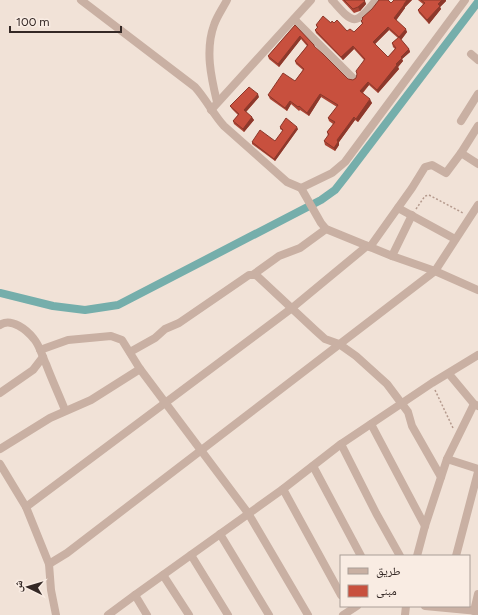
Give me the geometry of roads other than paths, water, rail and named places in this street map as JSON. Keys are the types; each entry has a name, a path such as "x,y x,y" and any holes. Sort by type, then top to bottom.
{"street":[{"path":"81,0 195,87 205,99 210,110 224,126 287,182 302,189 320,223 326,229 392,256 435,271 475,289 478,280"},
{"path":"217,102 211,74 210,43 214,24 228,0"},
{"path":"210,110 311,0"},
{"path":"332,0 346,16 356,20 366,13 376,0"},
{"path":"302,189 332,174 345,162 465,0"},
{"path":"294,19 353,78"},
{"path":"471,54 478,60"},
{"path":"461,121 478,94"},
{"path":"26,507 292,308 369,246 412,188 425,166 432,165 446,173 478,126"},
{"path":"460,153 478,164"},
{"path":"49,564 67,553 435,271 478,205"},
{"path":"398,208 455,239"},
{"path":"392,256 412,215"},
{"path":"130,352 179,323 279,256 300,248 326,229"},
{"path":"254,274 260,277 322,336 338,344 356,356 387,384 409,415 412,426 441,477"},
{"path":"0,325 6,322 16,324 34,339 65,410"},
{"path":"0,393 33,370 41,354 64,341 111,336 122,340 140,369 248,514 308,615"},
{"path":"108,615 248,514 341,444 432,383 478,355"},
{"path":"0,449 36,426 65,410 91,400 140,369"},
{"path":"417,555 447,459 476,405 449,374"},
{"path":"371,424 425,526"},
{"path":"341,444 399,555"},
{"path":"447,459 478,471 456,555"},
{"path":"0,464 26,507 49,564 51,590 56,615"},
{"path":"313,466 360,555"},
{"path":"282,489 340,593"},
{"path":"220,534 269,615"},
{"path":"191,555 228,615"},
{"path":"163,575 189,615"},
{"path":"442,607 476,611 478,594"},
{"path":"135,595 146,615"}],"waterway":[{"path":"0,293 53,306 85,310 118,305 321,200 335,190 478,2"}]}
